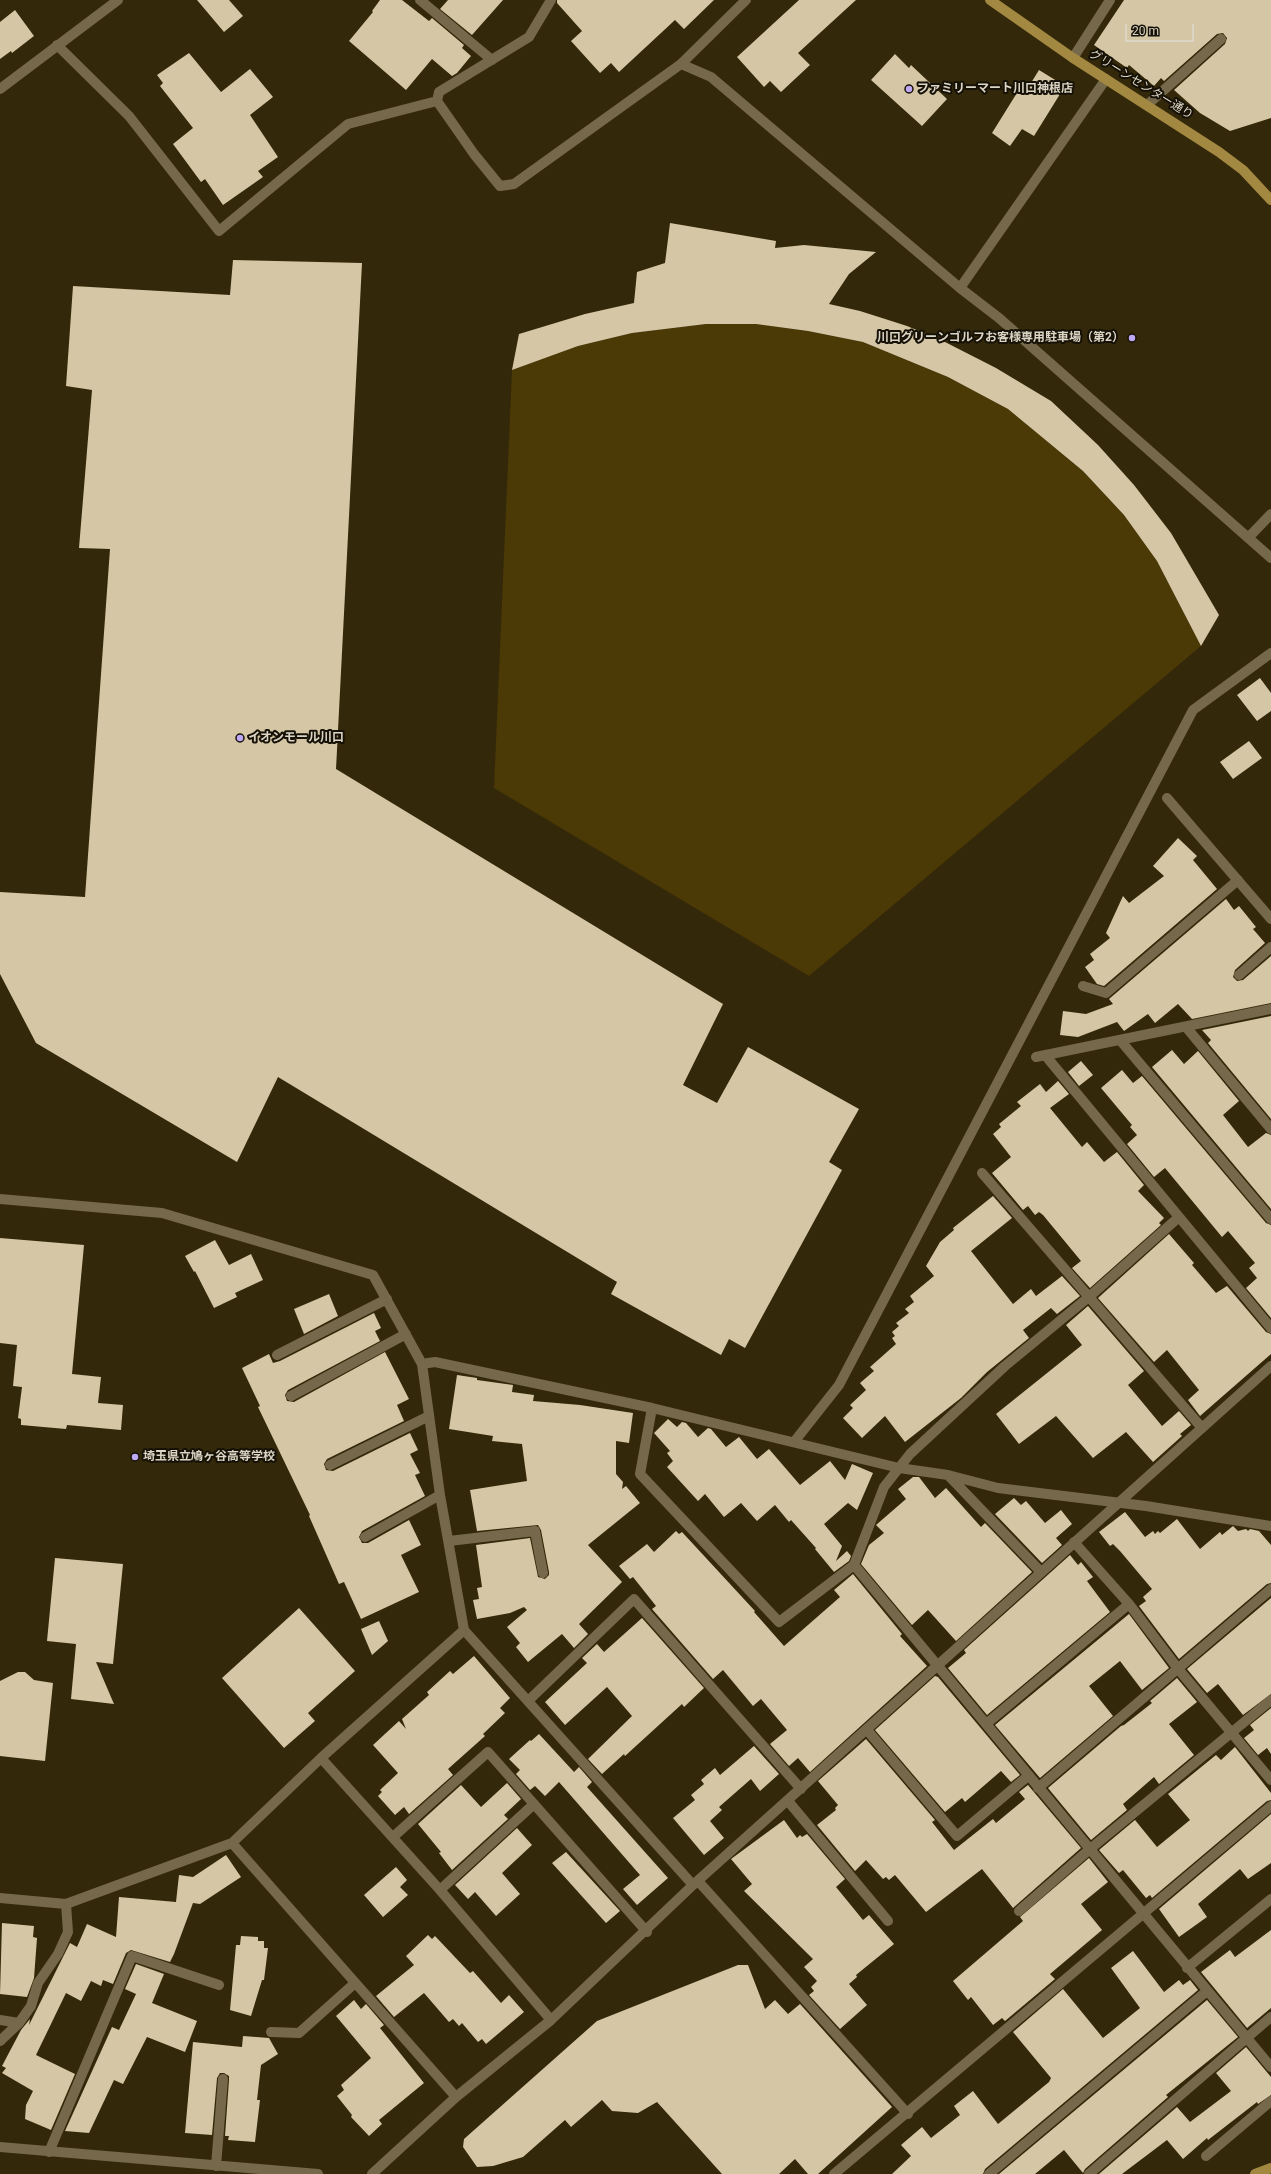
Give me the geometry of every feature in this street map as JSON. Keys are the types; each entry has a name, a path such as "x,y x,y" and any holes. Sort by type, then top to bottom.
{"main road":[{"name":"グリーンセンター通り","path":"990,0 1073,58 1225,156 1244,170 1271,200"},
{"path":"1256,2174 1271,2168"}],"street":[{"path":"0,89 118,0"},
{"path":"420,0 492,60"},
{"path":"551,0 529,36 439,92 438,101 474,154 500,186 514,184 681,64 746,0"},
{"path":"1073,58 1110,0"},
{"path":"1147,105 1220,40"},
{"path":"57,45 129,116 219,231 348,124 438,101"},
{"path":"681,64 712,77 960,288 998,318 1271,558"},
{"path":"960,288 1106,79"},
{"path":"1248,538 1271,514"},
{"path":"794,1442 839,1385 1193,710 1271,653"},
{"path":"1167,798 1271,919"},
{"path":"1083,986 1106,993 1238,880"},
{"path":"1239,975 1271,947"},
{"path":"1271,1009 1041,1056 1179,1217 1271,1328"},
{"path":"1186,1027 1271,1129"},
{"path":"1120,1040 1271,1219"},
{"path":"982,1173 1090,1296 1202,1428"},
{"path":"0,1199 162,1214 373,1275 422,1364 440,1494 464,1630 908,2114"},
{"path":"652,1408 640,1474 779,1622 854,1565 884,1487 910,1454 1005,1366 1090,1296 1179,1217"},
{"path":"277,1355 386,1299"},
{"path":"291,1396 406,1334"},
{"path":"422,1364 434,1362 652,1408 899,1468 948,1475 998,1488 1117,1503 1271,1526"},
{"path":"372,2174 456,2097 551,2020 646,1932 695,1883 867,1730 936,1664 1271,1366"},
{"path":"330,1465 429,1416"},
{"path":"948,1475 1041,1572"},
{"path":"364,1537 440,1494"},
{"path":"449,1541 535,1531 543,1573"},
{"path":"1074,1542 1129,1604 1179,1670 1271,1780"},
{"path":"854,1565 1028,1776 1144,1913 1187,1968 1271,2067"},
{"path":"1038,1788 1179,1670 1271,1589"},
{"path":"528,1701 634,1599 801,1789"},
{"path":"986,1724 1129,1604"},
{"path":"0,1898 66,1904 232,1843 321,1758 464,1630"},
{"path":"1019,1911 1090,1849 1271,1700"},
{"path":"867,1730 957,1836 1028,1776"},
{"path":"393,1837 488,1752 646,1932"},
{"path":"321,1758 440,1890 551,2020"},
{"path":"788,1801 888,1922"},
{"path":"440,1890 534,1804"},
{"path":"834,2174 908,2114 1271,1806"},
{"path":"232,1843 456,2097"},
{"path":"1187,1968 1271,1899"},
{"path":"0,2041 19,2023 31,2006 38,1983 58,1954 68,1932 66,1904"},
{"path":"49,2152 132,1956 219,1985"},
{"path":"271,2032 299,2033 355,1983"},
{"path":"989,2174 1207,1991"},
{"path":"1090,2174 1271,2017"},
{"path":"0,2020 19,2023"},
{"path":"216,2166 223,2080"},
{"path":"1206,2156 1271,2101"},
{"path":"0,2148 318,2174"}],"shaded area":[{"path":"706,324 756,324 808,331 863,342 948,377 1008,409 1083,471 1124,515 1157,561 1201,646 809,976 494,788 512,370 578,346 632,333"}],"building":[{"path":"197,0 229,0 243,16 224,32"},
{"path":"380,0 402,0 429,21 432,18 464,45 462,48 471,56 457,73 452,76 432,59 406,90 349,41 373,12 372,11"},
{"path":"448,0 503,0 472,35 440,9"},
{"path":"557,0 714,0 684,29 675,20 619,72 611,63 600,73 571,41 582,31 557,3"},
{"path":"799,0 856,0 798,53 810,65 781,92 770,81 764,87 737,57"},
{"path":"1124,0 1271,0 1271,118 1230,131 1200,113 1174,90 1225,44 1227,38 1223,33 1217,34 1164,81 1161,78 1154,86 1129,65 1127,68 1094,45"},
{"path":"15,10 34,36 12,53 11,51 0,59 0,22"},
{"path":"189,53 221,92 250,69 273,97 250,115 278,157 258,171 263,177 223,205 205,179 201,182 173,144 193,128 160,86 163,83 157,75"},
{"path":"895,54 909,68 911,65 947,99 922,126 871,80"},
{"path":"1039,70 1065,86 1034,136 1022,129 1010,146 992,133 1020,88 1026,91"},
{"path":"670,223 776,241 775,248 804,245 876,252 849,274 829,304 860,311 907,326 945,342 996,368 1051,401 1098,445 1134,485 1171,533 1219,615 1201,646 1157,561 1124,515 1083,471 1008,409 948,377 863,342 808,331 756,324 706,324 632,333 578,346 512,370 519,334 585,314 634,303 637,272 665,263"},
{"path":"233,260 362,263 336,769 723,1004 683,1085 717,1103 748,1047 859,1109 829,1162 842,1170 745,1348 729,1339 721,1355 611,1294 617,1282 278,1077 237,1162 36,1043 0,974 0,892 85,897 110,549 79,548 92,390 66,386 73,286 230,295"},
{"path":"1260,678 1271,693 1271,711 1257,721 1237,695"},
{"path":"1249,741 1262,758 1233,779 1220,762"},
{"path":"1178,838 1197,856 1193,860 1217,889 1104,986 1097,984 1085,967 1094,960 1090,954 1110,938 1106,933 1123,896 1129,903 1164,876 1153,866"},
{"path":"1226,899 1234,910 1239,906 1256,927 1253,929 1265,943 1235,970 1233,977 1237,981 1243,980 1271,956 1271,1003 1192,1019 1178,1004 1155,1023 1148,1014 1124,1031 1117,1022 1078,1037 1060,1035 1063,1011 1086,1014 1113,1004 1109,999"},
{"path":"1271,1016 1271,1119 1208,1043 1211,1040 1202,1030"},
{"path":"1172,1050 1184,1064 1198,1051 1239,1101 1223,1115 1248,1147 1266,1133 1271,1135 1271,1209 1152,1067"},
{"path":"1081,1061 1093,1075 1079,1086 1068,1072"},
{"path":"1122,1070 1133,1083 1142,1076 1266,1223 1271,1225 1271,1318 1246,1288 1257,1278 1249,1268 1255,1263 1228,1231 1222,1237 1165,1168 1154,1177 1127,1144 1137,1135 1130,1127 1132,1125 1101,1088"},
{"path":"1058,1081 1069,1094 1050,1108 1082,1147 1087,1142 1104,1162 1117,1152 1144,1185 1138,1191 1164,1218 1159,1223 1161,1225 1090,1288 1072,1268 1081,1261 1043,1215 1039,1212 1035,1215 1028,1206 1023,1210 992,1173 1011,1157 993,1134 1001,1127 999,1124 1021,1106 1017,1102 1040,1084 1046,1092"},
{"path":"993,1196 1012,1218 971,1251 1013,1304 1031,1289 1036,1296 1062,1276 1080,1296 1057,1314 1051,1308 1023,1330 1029,1338 987,1372 961,1398 905,1442 885,1416 862,1438 843,1418 853,1408 850,1405 866,1390 860,1383 874,1371 870,1367 896,1344 892,1338 895,1336 892,1332 899,1326 896,1323 909,1313 905,1309 914,1302 910,1296 934,1276 926,1266 940,1242 954,1230 953,1228"},
{"path":"1169,1234 1194,1263 1192,1265 1216,1293 1227,1286 1266,1332 1271,1334 1271,1354 1200,1416 1188,1400 1199,1390 1167,1350 1154,1362 1098,1298"},
{"path":"0,1238 84,1245 72,1374 101,1377 98,1403 123,1405 121,1430 67,1425 66,1429 21,1425 21,1419 18,1418 22,1387 13,1386 17,1345 0,1343"},
{"path":"215,1240 229,1265 251,1254 263,1280 235,1293 237,1297 214,1308 195,1271 194,1272 185,1256"},
{"path":"329,1294 338,1316 304,1334 294,1309"},
{"path":"1088,1306 1144,1371 1128,1385 1162,1426 1179,1411 1191,1425 1180,1434 1182,1436 1153,1462 1126,1432 1093,1458 1056,1416 1019,1444 996,1414 1082,1345 1066,1325"},
{"path":"374,1313 381,1328 375,1331 380,1341 288,1390 285,1395 287,1401 294,1402 385,1352 409,1399 397,1405 404,1421 327,1459 324,1464 326,1470 333,1471 410,1433 418,1450 410,1454 420,1473 415,1475 425,1496 362,1531 359,1537 362,1543 368,1543 409,1520 421,1545 401,1555 419,1592 361,1619 344,1582 339,1584 309,1516 310,1515 258,1407 260,1406 242,1368 269,1354 273,1363 280,1361"},
{"path":"457,1375 477,1378 477,1380 513,1385 512,1392 534,1395 533,1401 580,1405 633,1413 629,1443 616,1441 616,1474 623,1482 622,1489 626,1486 640,1503 588,1545 622,1582 579,1624 588,1634 574,1648 562,1634 528,1662 516,1647 520,1643 507,1627 527,1610 524,1607 510,1613 477,1619 473,1600 479,1599 477,1588 482,1587 476,1545 530,1538 538,1577 545,1579 549,1575 549,1572 541,1530 538,1525 477,1531 470,1490 527,1481 522,1444 492,1441 493,1436 449,1429"},
{"path":"668,1419 677,1427 682,1422 686,1423 698,1437 708,1428 711,1429 726,1447 739,1437 757,1459 769,1449 800,1485 830,1461 845,1480 852,1464 873,1473 857,1510 848,1503 824,1524 842,1546 836,1561 847,1551 851,1556 849,1561 834,1572 815,1549 816,1548 791,1520 789,1522 775,1505 757,1521 741,1503 724,1517 705,1494 698,1501 667,1467 673,1461 667,1453 670,1451 654,1433"},
{"path":"913,1477 919,1477 935,1498 946,1488 981,1527 985,1523 1032,1572 956,1641 928,1610 912,1625 861,1564 869,1545 884,1533 876,1525 906,1499 898,1489"},
{"path":"1014,1498 1021,1505 1026,1501 1045,1523 1061,1510 1072,1524 1056,1538 1062,1545 1042,1563 995,1514"},
{"path":"1125,1512 1145,1537 1153,1531 1155,1534 1158,1531 1160,1533 1177,1519 1200,1549 1220,1532 1222,1535 1233,1526 1238,1531 1246,1529 1248,1531 1250,1529 1259,1531 1271,1545 1271,1583 1267,1584 1179,1659 1139,1606 1146,1601 1143,1597 1152,1589 1120,1551 1113,1544 1110,1546 1099,1532"},
{"path":"676,1531 679,1534 682,1532 755,1611 754,1612 784,1646 840,1597 834,1590 853,1574 902,1634 900,1636 927,1666 810,1772 798,1758 789,1766 770,1744 787,1730 761,1699 753,1706 723,1670 713,1679 652,1609 656,1606 633,1577 630,1579 619,1566 647,1544 654,1552"},
{"path":"1070,1555 1078,1565 1081,1562 1093,1577 1087,1581 1110,1612 987,1715 948,1668 966,1653 964,1650"},
{"path":"55,1558 123,1564 113,1664 96,1662 114,1704 71,1699 76,1644 47,1641"},
{"path":"1271,1598 1271,1694 1243,1715 1218,1684 1207,1693 1187,1669"},
{"path":"299,1608 355,1671 308,1713 315,1721 284,1748 222,1678"},
{"path":"1129,1614 1169,1668 1142,1690 1120,1661 1089,1686 1113,1716 1040,1778 995,1725"},
{"path":"642,1618 704,1688 684,1707 682,1704 625,1756 624,1754 602,1774 588,1759 632,1716 607,1687 565,1725 545,1702 587,1663 582,1658 597,1644 604,1652"},
{"path":"379,1621 388,1641 372,1655 361,1629"},
{"path":"474,1656 510,1698 500,1708 505,1713 483,1734 485,1736 448,1769 453,1775 409,1814 404,1807 395,1815 378,1796 382,1792 380,1790 398,1773 373,1745 399,1721 406,1729 402,1719 429,1695 427,1692 450,1671 453,1674"},
{"path":"18,1672 25,1672 34,1680 53,1683 45,1761 0,1756 0,1681"},
{"path":"935,1676 938,1677 1020,1775 1011,1782 1001,1771 965,1802 962,1798 945,1812 875,1730"},
{"path":"1177,1678 1197,1702 1169,1724 1194,1755 1159,1784 1154,1777 1123,1804 1127,1810 1091,1840 1048,1788 1121,1726 1152,1703 1150,1701"},
{"path":"1271,1708 1271,1754 1267,1748 1258,1755 1244,1738 1254,1730 1250,1725"},
{"path":"539,1734 574,1772 579,1767 592,1782 587,1787 668,1878 637,1905 623,1889 640,1875 559,1782 545,1796 535,1786 530,1790 516,1774 520,1770 509,1759"},
{"path":"866,1739 935,1820 932,1822 954,1850 993,1819 996,1823 1025,1799 1019,1792 1028,1785 1081,1848 1013,1908 982,1869 926,1912 895,1875 889,1880 886,1877 883,1879 866,1860 855,1871 817,1825 836,1810 835,1808 838,1805 818,1781"},
{"path":"754,1746 779,1774 760,1791 751,1779 719,1807 722,1810 710,1821 724,1838 704,1855 673,1818 695,1800 691,1795 704,1784 701,1780 715,1768 720,1775"},
{"path":"1235,1747 1271,1793 1271,1800 1267,1801 1152,1898 1150,1895 1146,1898 1123,1870 1119,1873 1099,1850 1135,1820 1157,1847 1190,1820 1168,1794 1216,1755 1221,1760"},
{"path":"507,1783 521,1799 504,1815 508,1819 452,1870 439,1853 441,1852 418,1824 461,1785 481,1807"},
{"path":"1271,1814 1271,1863 1248,1879 1240,1869 1198,1904 1207,1917 1179,1937 1159,1909"},
{"path":"784,1820 797,1838 800,1835 802,1837 807,1834 845,1879 836,1887 863,1920 869,1915 894,1944 856,1975 857,1977 849,1984 867,2005 840,2029 809,1995 814,1991 811,1987 817,1981 804,1967 813,1959 744,1891 752,1884 731,1859"},
{"path":"517,1828 532,1845 502,1873 520,1894 496,1916 475,1892 468,1899 455,1885"},
{"path":"566,1852 620,1911 606,1923 552,1863"},
{"path":"226,1855 241,1877 200,1904 193,1903 170,1962 131,1950 126,1953 113,1984 103,1980 101,1986 91,1981 81,2001 66,1993 36,2055 75,2074 51,2130 25,2119 26,2105 33,2091 2,2073 6,2068 2,2066 21,2030 30,2019 29,2025 70,1943 77,1947 87,1924 116,1937 119,1897 176,1902 179,1875 193,1877"},
{"path":"1089,1858 1108,1882 1081,1904 1102,1930 1050,1974 1055,1979 1005,2021 1002,2018 993,2025 971,1997 968,2000 953,1981 1023,1921 1020,1917"},
{"path":"396,1867 407,1880 400,1887 408,1895 383,1917 364,1895"},
{"path":"2,1923 34,1926 33,1937 37,1938 34,1978 27,1997 0,1994"},
{"path":"1271,1930 1271,2008 1247,2028 1201,1972 1230,1950 1235,1957"},
{"path":"428,1935 432,1939 435,1936 470,1973 473,1971 501,2003 509,1995 524,2012 486,2044 482,2039 478,2042 462,2023 459,2026 453,2019 449,2022 424,1993 394,2017 376,1996 414,1965 406,1956"},
{"path":"241,1936 258,1937 258,1941 264,1941 264,1948 268,1948 264,1980 262,1980 251,2016 230,2010 236,1945 240,1945"},
{"path":"1133,1951 1164,1992 1179,1980 1183,1985 1190,1980 1198,1990 985,2169 983,2174 892,2174 911,2156 901,2145 922,2127 931,2138 960,2115 954,2106 973,2091 998,2124 1049,2082 1051,2078 1013,2032 1063,1989 1103,2038 1140,2008 1111,1968"},
{"path":"136,1964 164,1974 152,2003 197,2021 185,2052 147,2037 123,2084 114,2080 89,2133 65,2131 112,2027 119,2030 136,1994 125,1989"},
{"path":"738,1965 748,1965 765,2009 775,2000 788,2014 800,2004 892,2107 818,2174 808,2174 795,2159 779,2174 722,2174 657,2102 638,2113 612,2111 602,2100 571,2127 565,2120 523,2157 493,2166 477,2167 463,2147 464,2139 597,2021"},
{"path":"354,2000 361,2009 366,2004 384,2025 380,2028 424,2083 379,2120 382,2124 369,2136 351,2117 352,2115 337,2096 344,2090 341,2085 371,2058 336,2016"},
{"path":"1207,2000 1238,2037 1166,2095 1168,2097 1085,2169 1083,2173 1064,2150 1035,2174 999,2174"},
{"path":"243,2036 269,2038 278,2054 261,2065 257,2100 260,2100 255,2142 228,2140 229,2136 225,2136 229,2076 224,2073 220,2073 217,2078 212,2135 185,2133 193,2042 242,2047"},
{"path":"1246,2047 1271,2077 1271,2095 1258,2104 1257,2102 1208,2140 1207,2138 1183,2159 1167,2140 1122,2174 1099,2174 1177,2107 1190,2122 1231,2091 1216,2073"}],"place":[{"name":"ファミリーマート川口神根店","path":"909,89"},
{"name":"川口グリーンゴルフお客様専用駐車場（第2）","path":"1132,338"},
{"name":"イオンモール川口","path":"240,738"},
{"name":"埼玉県立鳩ヶ谷高等学校","path":"135,1457"}]}
